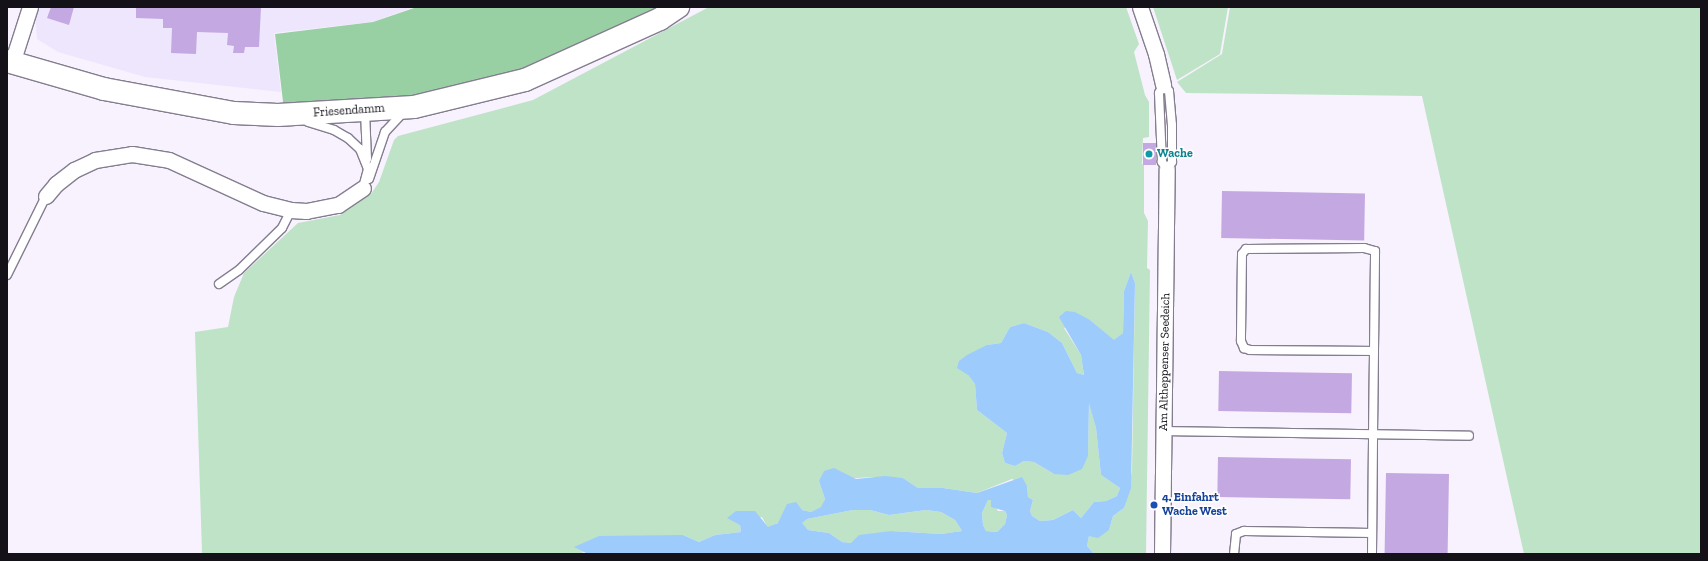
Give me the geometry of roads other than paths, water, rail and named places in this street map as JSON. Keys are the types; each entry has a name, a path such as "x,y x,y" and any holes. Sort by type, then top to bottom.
{"main road":[{"name":"Friesendamm","path":"9,62 152,99 220,111 278,115 414,107 525,80 660,19 678,7"}],"street":[{"path":"9,62 30,7"},
{"name":"Am Altheppenser Seedeich","path":"1140,7 1156,54 1162,85"},
{"path":"46,196 56,184 74,170 95,160 132,154 169,160 263,203 291,210 306,211 338,205 364,188"},
{"name":"Am Altheppenser Seedeich","path":"1162,554 1165,431 1167,169"}],"lane":[{"name":"Am Altheppenser Seedeich","path":"1162,85 1159,93 1162,162 1167,169"},
{"path":"385,132 395,119 414,107"},
{"path":"370,110 385,116 385,132 373,169 364,188 368,169 370,110"},
{"path":"278,115 316,124 348,138 360,149 368,169"},
{"path":"7,275 46,196"},
{"path":"219,284 239,270 282,228 291,210"},
{"path":"1372,554 1375,252 1364,248 1246,248 1242,254 1241,341 1244,348 1250,350 1374,351"},
{"path":"1165,431 1469,436"},
{"path":"1234,554 1236,534 1244,531 1372,533"}],"water":[{"path":"1131,272 1135,283 1131,488 1124,508 1113,516 1109,530 1098,538 1089,536 1087,546 1094,554 588,554 574,547 599,536 683,535 699,542 715,535 741,532 740,525 727,518 736,511 755,511 768,527 778,523 787,504 796,502 802,510 811,512 821,507 825,499 819,481 824,471 834,468 856,479 885,476 903,478 918,488 943,488 977,493 1022,477 1027,486 1028,497 1033,500 1030,511 1032,516 1040,521 1053,520 1073,510 1081,518 1094,502 1106,501 1117,496 1120,488 1101,475 1096,428 1089,403 1088,456 1082,469 1068,475 1054,474 1034,462 1024,461 1015,466 1005,463 1002,453 1007,433 977,410 975,384 968,375 957,368 959,361 967,355 987,345 1001,343 1010,327 1024,323 1048,332 1062,343 1077,373 1084,375 1081,355 1059,317 1066,311 1075,312 1090,320 1114,340 1123,333 1124,291","holes":["988,500 991,500 991,507 1005,511 1007,515 1005,524 997,532 986,531 983,525 982,513","853,510 870,510 889,515 926,510 941,512 955,520 962,531 941,534 891,531 859,535 851,543 842,542 829,533 808,530 802,523 807,519"]}],"place":[{"name":"Wache","path":"1149,154"},
{"name":"4. Einfahrt Wache West","path":"1154,505"}]}
